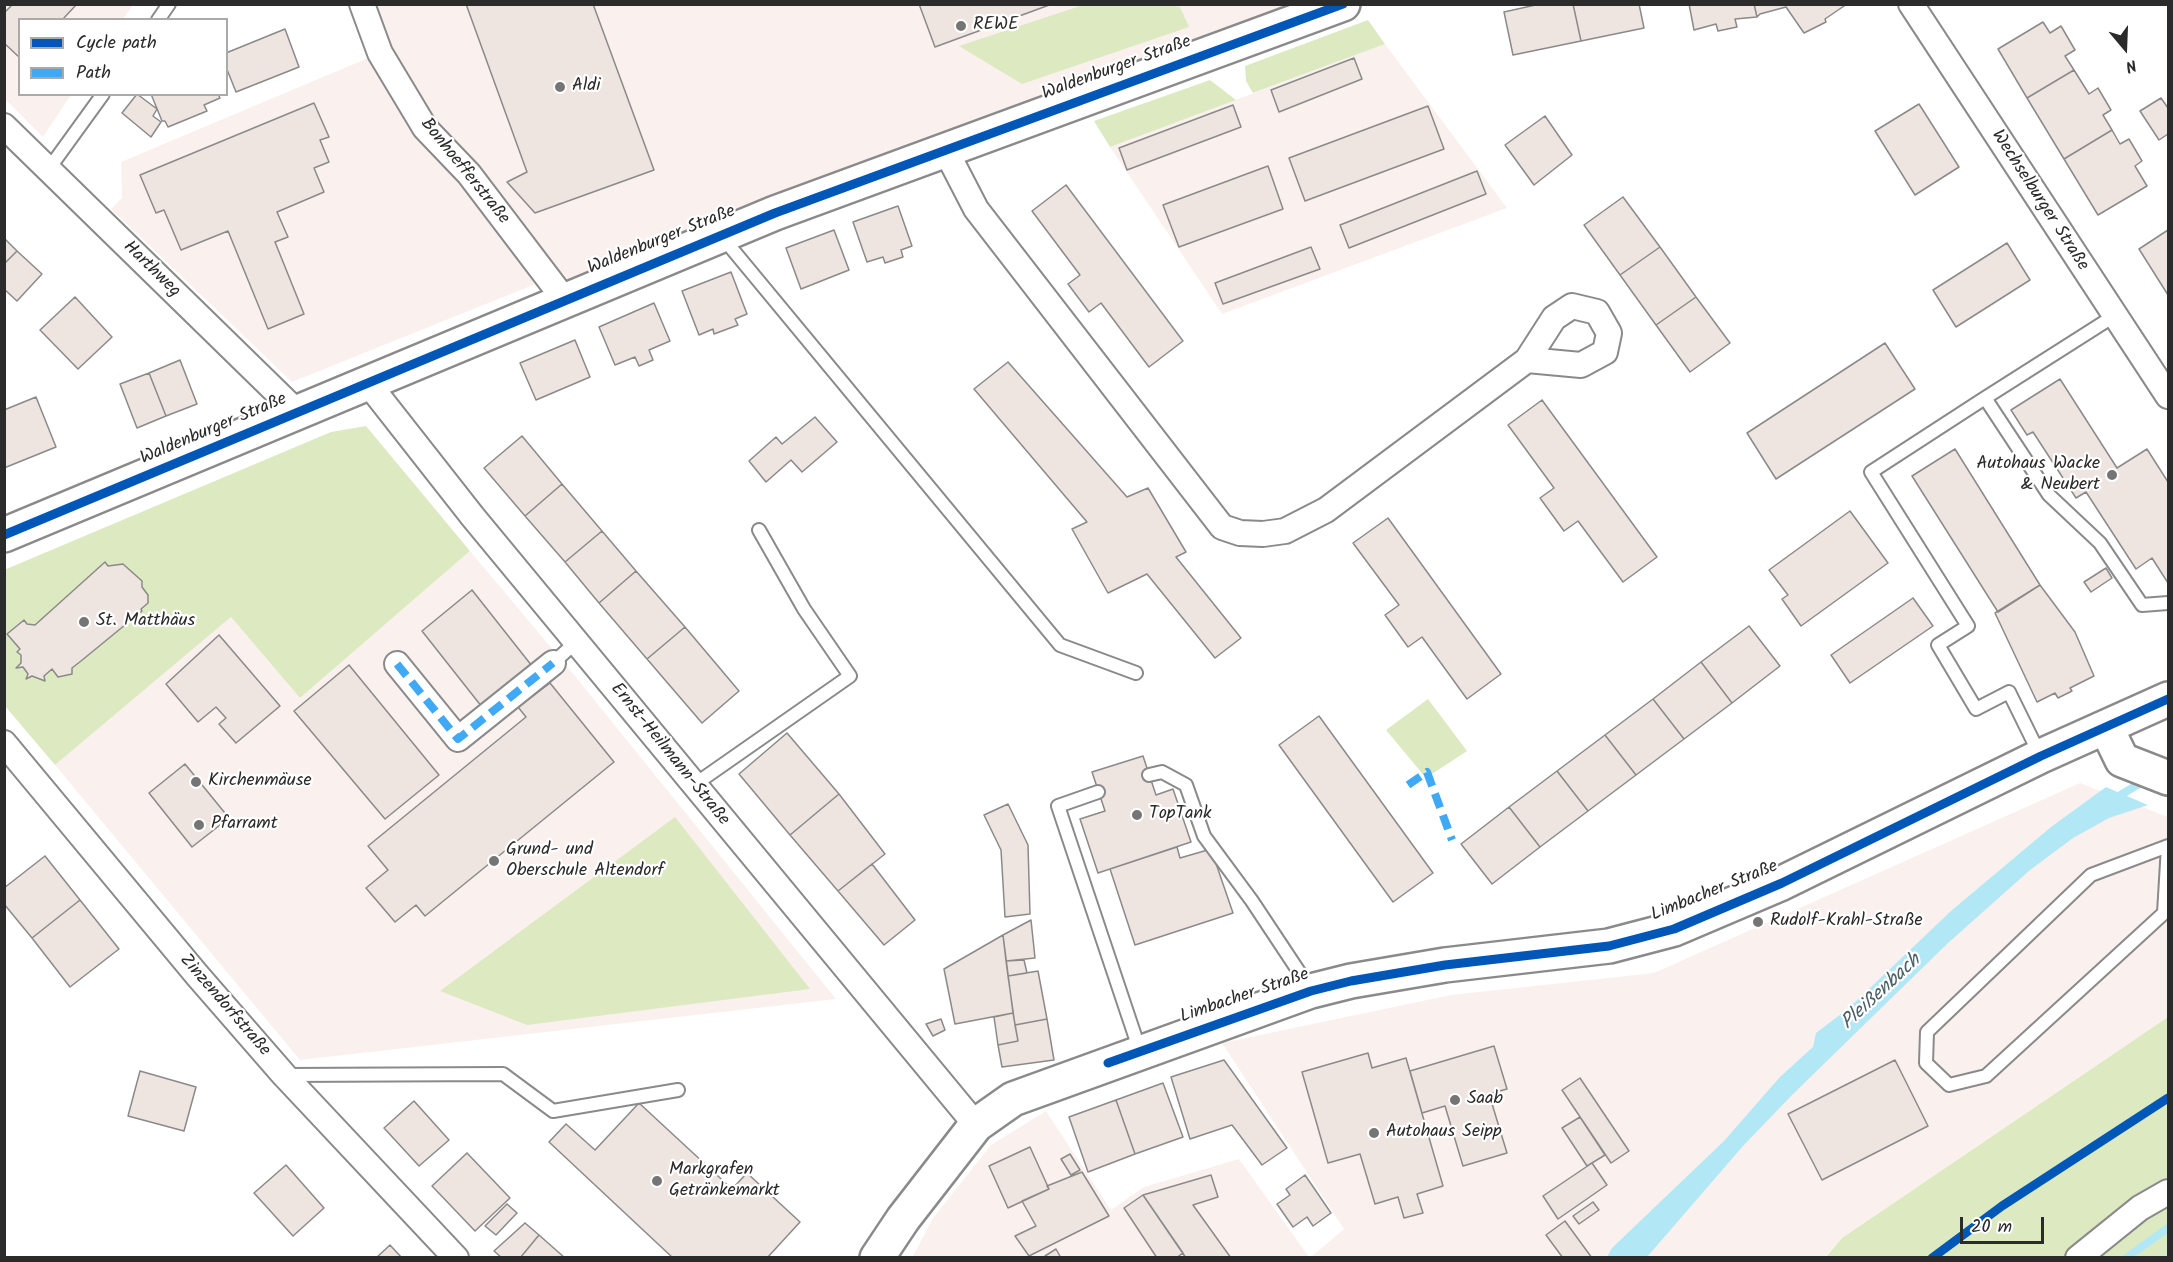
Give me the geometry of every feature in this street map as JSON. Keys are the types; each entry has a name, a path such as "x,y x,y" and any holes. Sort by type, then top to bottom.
{"street":[{"name":"Bonhoefferstraße","path":"362,4 380,53 425,128 469,174 564,299"},
{"name":"Waldenburger Straße","path":"4,535 721,235 945,149 1343,4"},
{"name":"Wechselburger Straße","path":"1911,4 2169,396"},
{"name":"Harthweg","path":"4,126 298,413"},
{"path":"945,149 976,209 1222,527 1240,533 1263,534 1285,531 1326,510 1527,360"},
{"name":"Ernst-Heilmann-Straße","path":"367,382 576,642 976,1125"},
{"path":"397,664 458,738 553,663"},
{"name":"Limbacher Straße","path":"877,1257 903,1219 976,1125 1013,1099 1140,1051 1311,991 1351,981 1445,965 1609,946 1674,929 1782,883 2041,756 2169,699"},
{"path":"2106,727 2122,760 2169,778"},
{"name":"Zinzendorfstraße","path":"4,743 189,966 284,1075 456,1257"},
{"path":"2078,1257 2140,1208 2169,1192"}],"lane":[{"path":"159,18 169,4"},
{"path":"48,170 102,96"},
{"path":"721,235 1060,645 1136,673"},
{"path":"2041,756 2009,692 1976,708 1938,645 1968,626 1871,472 2115,316"},
{"path":"1986,398 2049,495 2100,543 2142,605 2169,603"},
{"path":"694,785 850,676 804,609 759,530"},
{"path":"553,663 576,642"},
{"path":"1149,776 1162,772 1186,784 1204,836 1252,901 1311,991"},
{"path":"1098,792 1058,806 1140,1051"},
{"path":"2168,846 2164,913 1986,1076 1949,1085 1926,1063 1926,1032 2091,875 2168,846"},
{"path":"284,1075 503,1074 553,1111 678,1090"}],"shaded area":[{"path":"4,5 133,5 124,18 18,18 18,96 70,96 43,137 5,99"},
{"path":"362,5 1343,5 564,299 548,279 292,382 111,209 122,198 121,162 380,53"},
{"path":"1385,44 1507,208 1222,314 1110,147"},
{"name":"Grund- und Oberschule Altendorf","path":"470,551 575,676 836,999 300,1060 55,765 231,617 300,698"},
{"path":"2080,783 2168,817 2168,1017 1842,1238 1825,1257 1311,1257 1344,1229 1222,1043 1451,995 1654,973"},
{"path":"1046,1111 1111,1210 1144,1187 1239,1159 1309,1257 912,1258 933,1218 991,1145"}],"green space":[{"path":"1083,5 1180,7 1189,27 1022,84 959,46"},
{"path":"1368,20 1385,44 1253,93 1246,81 1245,66"},
{"path":"1210,80 1236,100 1110,147 1094,121"},
{"path":"366,426 470,551 300,698 231,617 55,765 5,706 4,570 331,432"},
{"path":"1428,699 1467,751 1426,778 1386,730"},
{"path":"675,817 810,989 527,1025 440,991"},
{"path":"2168,1017 2168,1257 1825,1258 1842,1238"}],"water":[{"path":"2106,787 2148,805 2109,818 2073,838 2030,870 1947,944 1792,1095 1743,1146 1647,1257 1607,1257 1612,1248 1724,1141 1780,1077 1813,1047 1816,1033 1849,1008 1951,911 2051,827"}],"pier":[{"path":"2107,784 2150,802 2151,806 2102,785"}],"building":[{"path":"13,4 77,4 64,18 18,18 18,56 4,43 4,13"},
{"name":"Aldi","path":"466,4 593,4 654,170 535,213 507,182 527,172"},
{"name":"REWE","path":"919,4 1052,4 935,47"},
{"path":"1540,4 1573,4 1581,41 1513,55 1504,12"},
{"path":"1573,4 1639,4 1644,28 1581,41"},
{"path":"1689,4 1754,4 1757,17 1735,19 1737,27 1718,31 1716,24 1694,30"},
{"path":"1754,4 1847,4 1825,19 1826,22 1804,33 1786,7 1760,14 1757,17"},
{"path":"2043,22 2050,33 2061,26 2075,50 2065,56 2074,70 2027,98 1998,49"},
{"path":"285,29 299,67 236,92 228,72 228,52"},
{"path":"1354,58 1362,79 1279,112 1271,90"},
{"path":"2074,70 2089,94 2098,88 2111,110 2103,115 2112,130 2064,159 2027,98"},
{"path":"135,96 140,96 157,109 153,116 161,122 151,137 122,113"},
{"path":"152,96 219,96 220,98 204,105 207,111 168,127 165,121 162,121"},
{"path":"2161,98 2168,108 2168,134 2159,140 2140,111"},
{"path":"314,103 329,137 320,140 329,162 314,168 324,192 277,212 288,237 275,242 304,314 268,329 228,231 181,250 164,210 156,213 140,175"},
{"path":"1919,104 1959,167 1915,195 1875,131"},
{"path":"1233,105 1241,127 1127,170 1119,148"},
{"path":"1428,106 1444,149 1305,201 1289,158"},
{"path":"1545,116 1572,155 1534,185 1505,145"},
{"path":"2112,130 2120,144 2129,139 2142,161 2135,166 2147,186 2098,215 2064,159"},
{"path":"1268,166 1283,209 1179,247 1163,205"},
{"path":"1477,171 1486,194 1349,248 1340,225"},
{"path":"1066,185 1183,341 1149,367 1101,303 1089,312 1068,284 1080,275 1032,211"},
{"path":"1623,197 1660,247 1620,275 1584,225"},
{"path":"898,206 912,246 901,250 903,257 885,263 883,257 867,262 853,222"},
{"path":"834,230 849,270 801,289 786,248"},
{"path":"2168,230 2168,295 2139,249"},
{"path":"4,238 17,251 4,264"},
{"path":"2007,243 2030,280 1956,327 1933,290"},
{"path":"1311,247 1320,269 1223,304 1215,283"},
{"path":"1660,247 1696,297 1656,325 1620,275"},
{"path":"17,251 42,274 17,301 4,289 4,264"},
{"path":"731,272 747,314 735,319 738,325 714,334 713,329 699,335 682,291"},
{"path":"75,297 112,337 78,369 40,330"},
{"path":"1696,297 1730,343 1690,372 1656,325"},
{"path":"654,303 670,341 649,350 653,360 639,366 635,357 615,365 599,327"},
{"path":"575,340 590,377 536,400 520,363"},
{"path":"1885,343 1915,389 1776,479 1747,433"},
{"path":"180,360 197,404 166,416 149,373"},
{"path":"1008,362 1127,497 1148,488 1186,552 1176,557 1241,638 1215,658 1147,574 1108,593 1072,529 1087,522 974,389"},
{"path":"149,373 166,416 137,428 120,384"},
{"name":"Autohaus Wacke & Neubert","path":"2060,379 2117,468 2147,449 2168,482 2168,583 2152,558 2136,569 2086,492 2076,498 2033,432 2027,435 2011,410"},
{"path":"36,397 56,447 4,468 4,410"},
{"path":"1542,400 1657,557 1623,582 1578,521 1564,531 1540,498 1554,488 1508,425"},
{"path":"815,417 837,442 802,472 791,460 766,482 749,461 776,437 782,444"},
{"path":"522,436 562,484 525,516 484,468"},
{"path":"1955,449 2040,585 1998,612 1912,476"},
{"path":"562,484 602,531 565,562 525,516"},
{"path":"1850,511 1888,563 1801,626 1782,599 1788,595 1769,570"},
{"path":"1388,518 1501,674 1467,699 1422,637 1408,647 1385,615 1399,605 1353,543"},
{"path":"602,531 636,571 599,603 565,562"},
{"name":"St. Matthäus","path":"105,562 108,566 123,564 142,581 142,587 148,595 148,603 141,609 142,611 72,668 72,674 58,677 52,669 44,676 45,681 32,676 26,679 28,674 23,667 16,668 21,663 21,655 17,652 20,649 7,634 24,620 27,624 35,625"},
{"path":"2106,568 2112,578 2091,592 2084,582"},
{"path":"636,571 685,627 647,659 599,603"},
{"path":"2040,585 2075,632 2094,676 2070,688 2072,691 2058,698 2055,693 2037,702 1995,613"},
{"path":"472,590 532,666 482,707 422,631"},
{"path":"1913,598 1933,626 1850,683 1831,655"},
{"path":"1749,626 1780,666 1732,703 1701,662"},
{"path":"685,627 739,691 702,723 647,659"},
{"path":"219,635 280,706 236,743 219,724 226,718 216,707 198,722 166,684"},
{"path":"1701,662 1732,703 1684,739 1653,699"},
{"path":"349,665 439,775 385,819 294,711"},
{"path":"550,683 614,762 425,916 416,905 395,922 366,888 388,870 368,846 526,717 518,707"},
{"path":"1653,699 1684,739 1636,775 1605,735"},
{"path":"1319,716 1433,873 1393,902 1279,745"},
{"path":"787,733 839,794 790,835 739,774"},
{"path":"1605,735 1636,775 1588,811 1557,771"},
{"name":"TopTank","path":"1143,756 1156,795 1173,789 1191,842 1098,873 1080,819 1105,811 1092,772"},
{"path":"185,764 229,818 192,847 149,793"},
{"path":"1557,771 1588,811 1540,847 1509,807"},
{"path":"839,794 885,854 838,891 790,835"},
{"path":"1008,804 1028,845 1030,914 1005,917 1001,850 984,815"},
{"path":"1509,807 1540,847 1492,884 1461,844"},
{"path":"1177,847 1180,858 1211,849 1233,913 1135,945 1110,869"},
{"path":"45,856 80,900 32,938 4,904 4,888"},
{"path":"872,864 915,920 884,945 838,891"},
{"path":"80,900 119,949 70,987 32,938"},
{"path":"1031,920 1035,958 1006,961 1003,935"},
{"path":"1003,935 1013,1013 955,1024 944,969"},
{"path":"1024,960 1027,973 1008,976 1006,961"},
{"path":"1038,971 1047,1019 1015,1025 1008,976"},
{"path":"1013,1013 1018,1041 998,1045 994,1017"},
{"path":"941,1019 945,1030 933,1036 926,1024"},
{"path":"1047,1019 1054,1060 1002,1067 998,1045 1018,1041 1015,1025"},
{"name":"Saab","path":"1494,1046 1507,1089 1489,1094 1507,1153 1463,1166 1445,1106 1422,1113 1410,1071"},
{"name":"Autohaus Seipp","path":"1368,1053 1372,1068 1406,1058 1443,1186 1417,1194 1423,1213 1404,1218 1398,1197 1375,1204 1360,1154 1328,1163 1302,1072"},
{"path":"1224,1060 1287,1148 1262,1165 1232,1125 1190,1139 1171,1077"},
{"path":"1895,1060 1928,1126 1822,1180 1788,1114"},
{"path":"140,1071 196,1087 184,1131 128,1116"},
{"path":"1580,1078 1629,1151 1611,1163 1562,1090"},
{"path":"1163,1083 1183,1137 1135,1154 1116,1100"},
{"path":"1116,1100 1135,1154 1088,1172 1069,1117"},
{"path":"414,1101 449,1140 419,1166 384,1128"},
{"name":"Markgrafen Getränkemarkt","path":"639,1103 732,1189 747,1173 800,1222 767,1258 673,1258 549,1142 566,1124 595,1150"},
{"path":"1580,1117 1605,1155 1587,1166 1562,1128"},
{"path":"1030,1147 1049,1189 1008,1208 989,1166"},
{"path":"467,1153 510,1198 475,1231 432,1186"},
{"path":"1070,1154 1080,1170 1071,1175 1061,1159"},
{"path":"1592,1163 1607,1185 1558,1219 1543,1196"},
{"path":"286,1165 324,1208 293,1236 254,1193"},
{"path":"1082,1172 1109,1216 1029,1256 1015,1236 1036,1226 1022,1201 1049,1189 1047,1186"},
{"path":"1211,1175 1218,1197 1193,1205 1231,1258 1186,1258 1143,1195"},
{"path":"1305,1175 1331,1213 1313,1226 1307,1217 1293,1227 1277,1204 1290,1195 1286,1189"},
{"path":"1143,1195 1183,1253 1176,1258 1157,1258 1124,1208"},
{"path":"1593,1202 1599,1210 1579,1224 1573,1216"},
{"path":"507,1204 517,1213 496,1235 485,1226"},
{"path":"1565,1221 1592,1258 1563,1258 1546,1235"},
{"path":"525,1223 539,1235 520,1258 502,1258 494,1251"},
{"path":"539,1235 565,1258 520,1258"},
{"path":"390,1245 402,1258 376,1258"},
{"path":"1056,1249 1061,1258 1046,1258 1045,1256"}],"waterway":[{"name":"Pleißenbach","path":"2114,799 2147,779"},
{"path":"2126,1258 2168,1228"}],"marked path":[{"path":"397,664 458,739 553,663"},
{"path":"1408,785 1427,772 1452,840"}],"cycle path":[{"path":"4,535 775,213 1343,4"},
{"path":"1108,1063 1311,991 1351,981 1445,965 1609,946 1674,929 1782,883 2041,756 2168,699"},
{"path":"1932,1258 2002,1206 2168,1098"}],"place":[{"name":"REWE","path":"961,26"},
{"name":"Aldi","path":"560,87"},
{"name":"Autohaus Wacke & Neubert","path":"2112,475"},
{"name":"St. Matthäus","path":"84,622"},
{"name":"Kirchenmäuse","path":"196,782"},
{"name":"TopTank","path":"1137,815"},
{"name":"Pfarramt","path":"199,825"},
{"name":"Grund- und Oberschule Altendorf","path":"494,861"},
{"name":"Rudolf-Krahl-Straße","path":"1758,922"},
{"name":"Saab","path":"1455,1100"},
{"name":"Autohaus Seipp","path":"1374,1133"},
{"name":"Markgrafen Getränkemarkt","path":"657,1181"}]}
